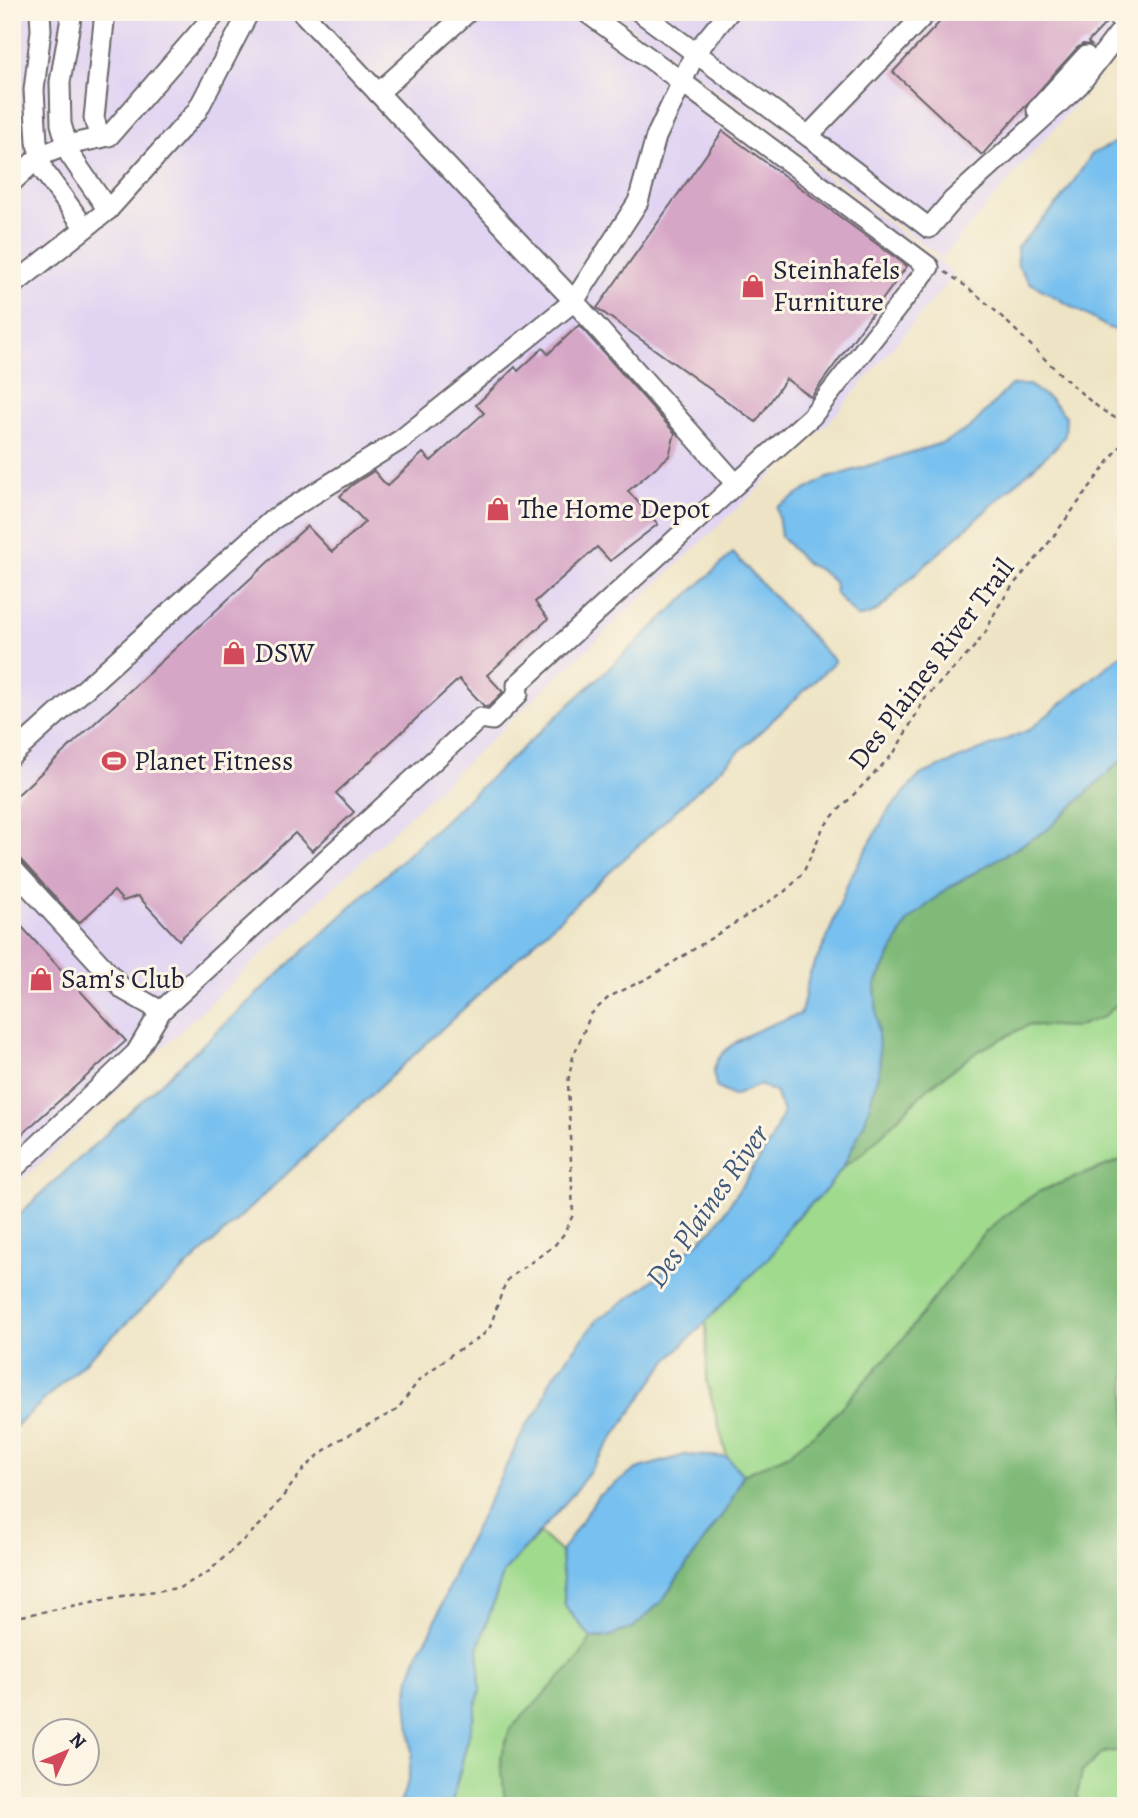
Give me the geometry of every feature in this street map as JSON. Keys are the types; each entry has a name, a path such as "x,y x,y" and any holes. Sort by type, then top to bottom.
{"lane":[{"path":"40,12 41,30 34,90 37,142 43,170 85,228"},
{"path":"72,12 60,82 61,124 70,155 108,210"},
{"path":"100,138 94,118 105,12"},
{"path":"13,180 40,156 68,145 109,136 217,12"},
{"path":"12,286 108,210 197,111 249,12"},
{"path":"302,12 574,301 736,484"},
{"path":"378,93 468,12"},
{"path":"12,1170 136,1053 162,1011 480,719 492,720 518,694 517,685 812,416 929,267 586,12"},
{"path":"640,12 929,228 953,200 1079,85 1126,24 1113,12"},
{"path":"12,755 272,520 402,439 574,301 638,201 656,137 695,53 729,12"},
{"path":"808,136 928,12"},
{"path":"992,165 1051,93 1086,56"},
{"path":"12,868 124,990 162,1011"}],"path":[{"path":"929,267 943,271 961,282 993,308 1037,353 1095,405 1126,422"},
{"name":"Des Plaines River Trail","path":"12,1618 132,1594 179,1588 207,1573 264,1521 304,1469 321,1453 339,1440 397,1410 419,1380 452,1354 482,1336 494,1319 509,1278 554,1246 573,1215 568,1082 573,1057 591,1014 610,997 650,977 784,892 796,881 830,818 894,753 926,697 985,633 1013,584 1041,553 1126,438"}],"shaded area":[{"path":"12,12 608,12 955,274 829,422 12,1189"},
{"path":"611,12 1126,12 1126,45 942,258"}],"green space":[{"path":"1126,756 1126,997 1103,1017 1076,1027 1028,1025 978,1051 929,1087 863,1153 843,1167 865,1121 880,1067 875,985 907,922 945,890 1047,830"},
{"path":"1126,997 1126,1158 1038,1192 999,1220 980,1238 899,1344 825,1425 790,1454 743,1475 727,1457 707,1382 706,1319 774,1252 791,1223 824,1192 843,1167 863,1153 929,1087 978,1051 1028,1025 1076,1027 1119,1004"},
{"path":"1126,1158 1126,1749 1102,1753 1082,1772 1077,1794 1080,1806 505,1806 501,1756 510,1729 577,1661 591,1638 608,1637 661,1602 729,1505 743,1475 789,1454 825,1425 899,1344 980,1238 999,1220 1038,1192"},
{"path":"540,1533 561,1552 565,1606 591,1638 577,1661 501,1756 505,1806 451,1806 480,1690 478,1648 504,1571"},
{"path":"1126,1749 1126,1806 1080,1806 1077,1794 1082,1772 1102,1753"}],"water":[{"path":"1126,137 1126,332 1109,328 1029,282 1018,266 1017,247 1061,200 1092,154"},
{"path":"1011,385 1029,385 1051,400 1066,416 1065,435 1057,446 886,603 869,615 857,617 836,594 834,582 820,570 807,564 781,537 777,507 825,479 945,442 971,427"},
{"path":"733,553 835,662 12,1430 12,1221"},
{"path":"1126,651 1126,756 1047,830 945,890 907,922 875,985 880,1067 865,1121 843,1167 824,1192 791,1222 774,1252 667,1361 575,1492 504,1572 478,1648 480,1690 451,1806 399,1806 408,1781 412,1753 407,1699 410,1677 459,1561 527,1424 540,1409 550,1381 597,1320 647,1285 714,1228 771,1141 783,1112 775,1092 760,1085 733,1096 716,1087 714,1072 718,1060 726,1050 750,1034 801,1014 809,975 826,941 849,880 888,811 920,775 1029,730"},
{"path":"685,1455 727,1457 743,1475 729,1505 661,1602 634,1627 608,1637 591,1638 565,1606 561,1552 598,1496 637,1469"}],"building":[{"path":"949,12 1095,12 1106,23 1088,42 1091,45 1083,44 1077,48 982,155 893,72"},
{"name":"Steinhafels Furniture","path":"723,131 907,266 811,397 786,379 756,422 597,308"},
{"path":"579,325 675,433 669,456 628,491 658,524 610,561 597,547 535,602 548,619 487,675 503,692 488,707 484,706 459,679 336,793 354,812 312,851 295,833 179,940 138,896 123,901 114,891 79,923 21,860 12,856 12,800 307,526 332,552 365,522 340,496 352,485 374,471 387,486 423,453 431,461 484,413 476,405 515,367 518,371 543,348 548,354"},
{"name":"Sam's Club","path":"12,916 126,1041 12,1143"}],"place":[{"name":"Steinhafels Furniture","path":"753,286"},
{"name":"The Home Depot","path":"498,509"},
{"name":"DSW","path":"234,653"},
{"name":"Planet Fitness","path":"114,761"},
{"name":"Sam's Club","path":"41,979"}],"water label":[{"name":"Des Plaines River","path":"707,1206"}]}
